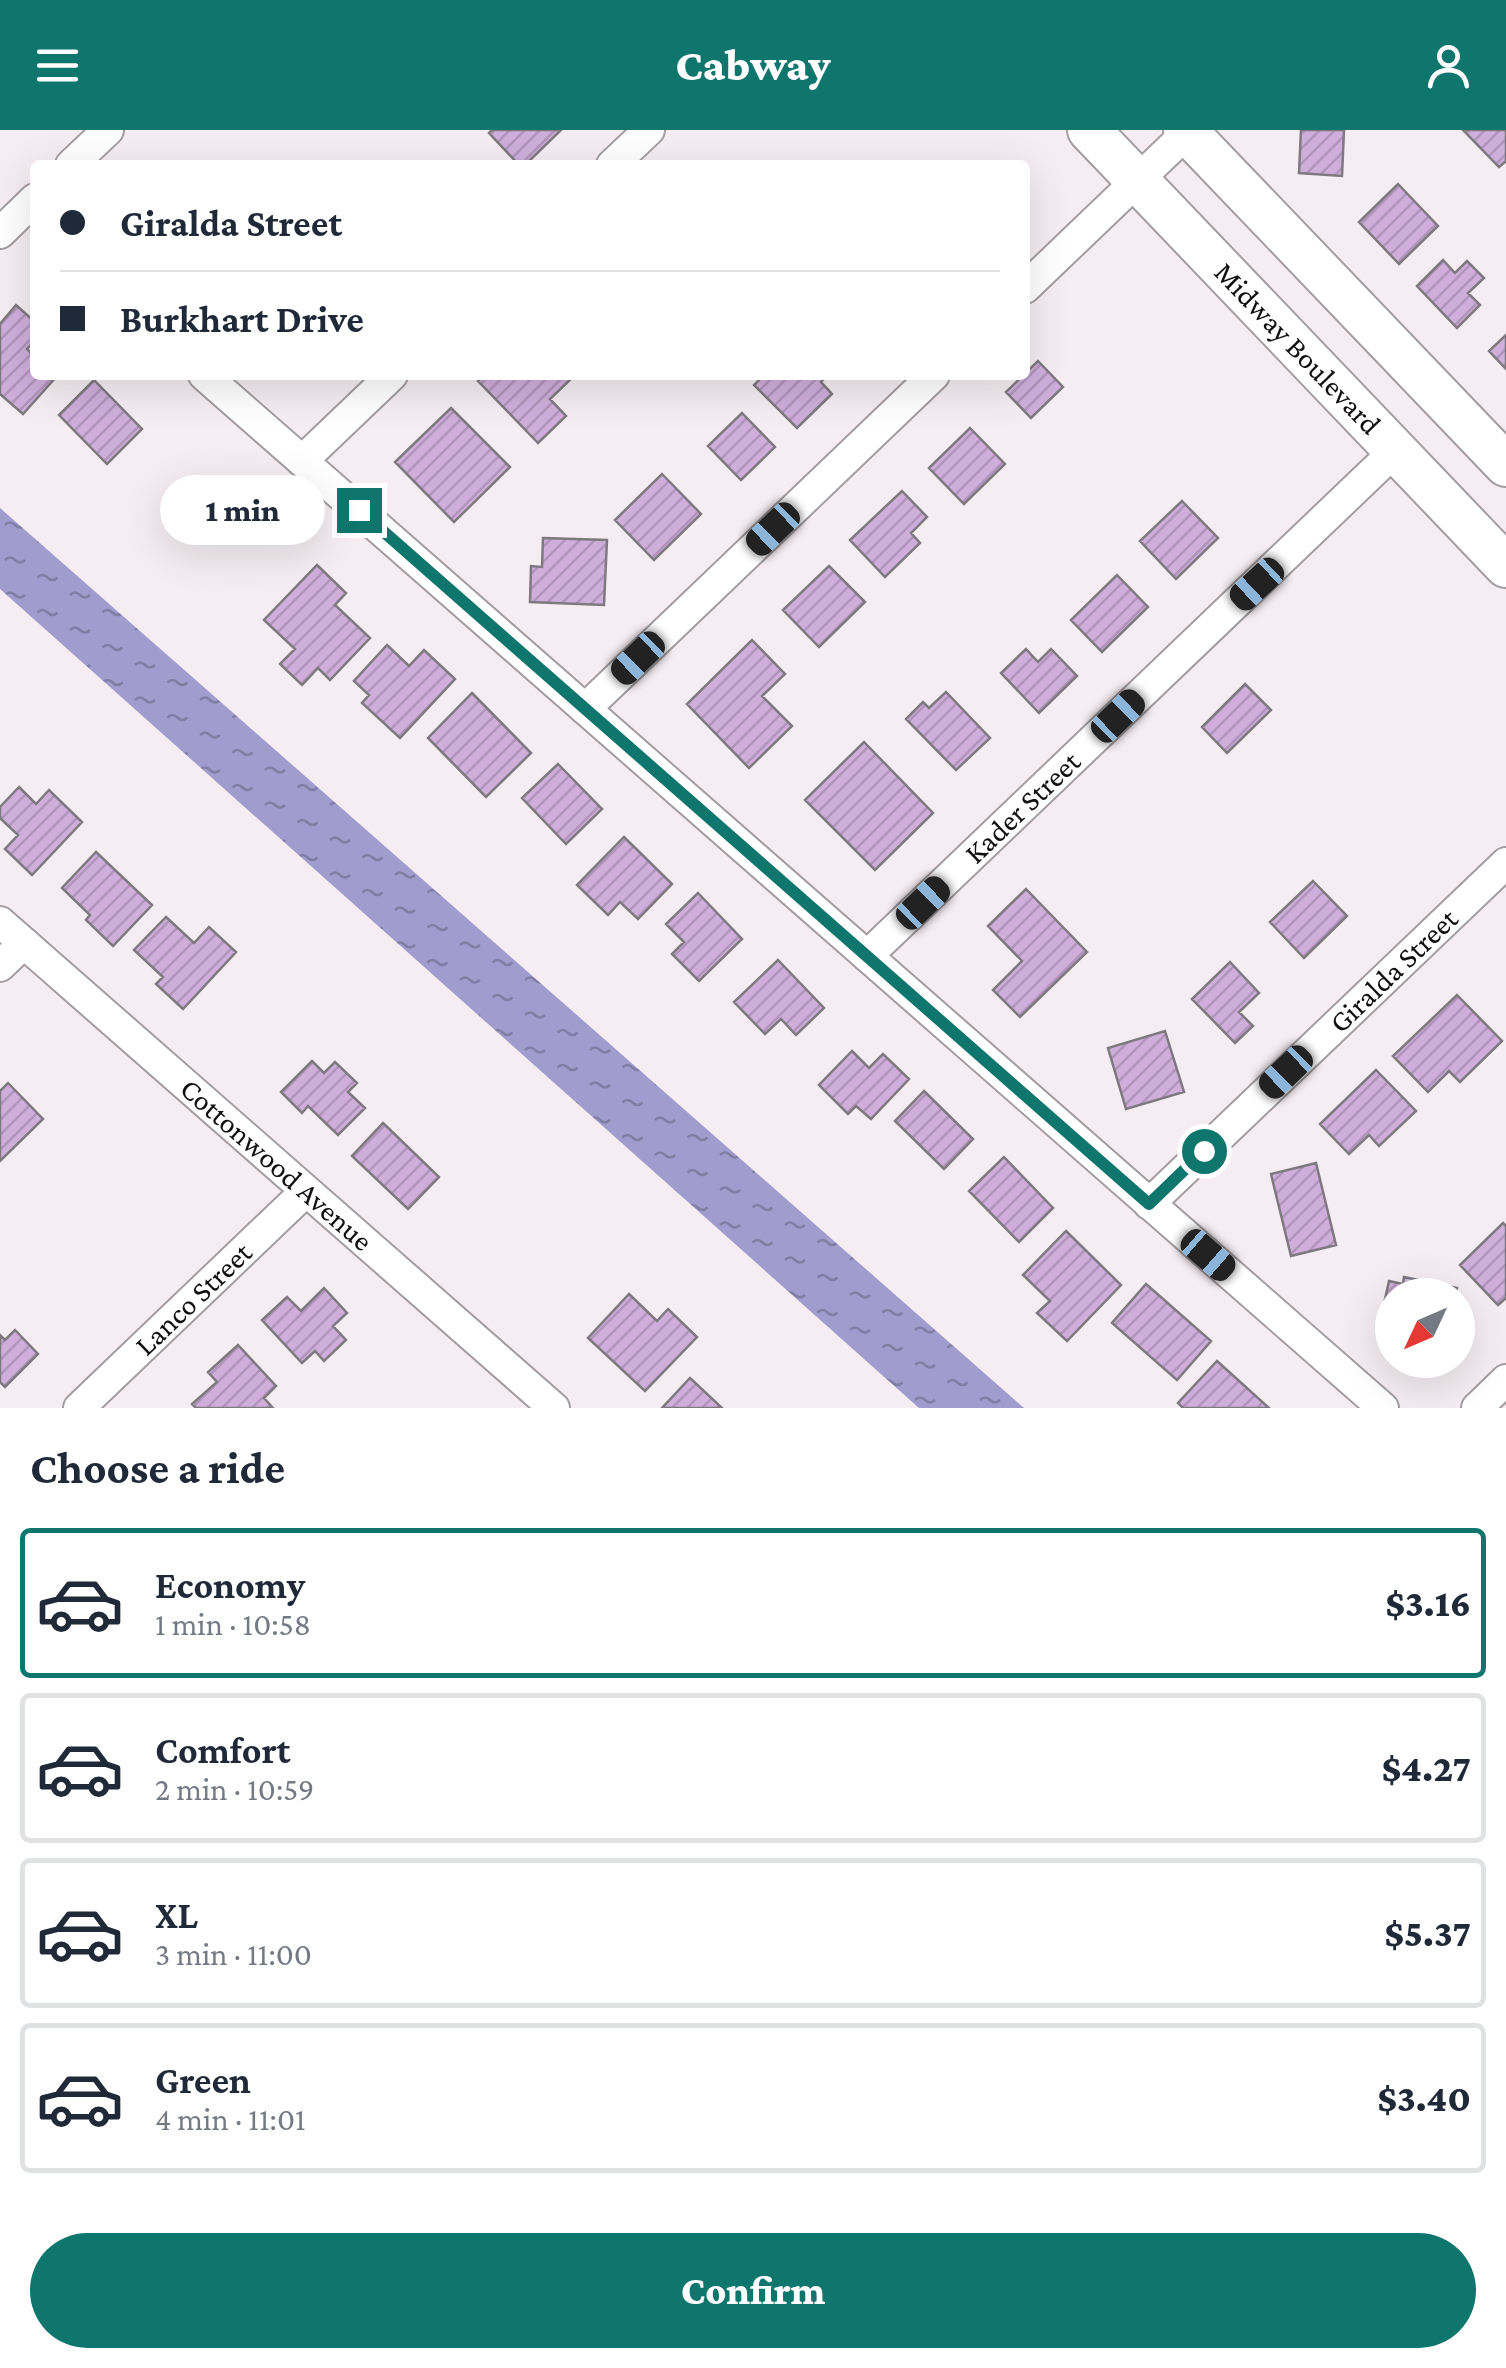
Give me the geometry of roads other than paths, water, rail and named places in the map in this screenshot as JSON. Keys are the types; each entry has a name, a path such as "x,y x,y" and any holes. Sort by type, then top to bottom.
{"street":[{"path":"76,160 108,130"},
{"path":"617,160 649,130"},
{"name":"Midway Boulevard","path":"1089,130 1506,566"},
{"path":"1030,283 1187,131 1506,465"},
{"path":"210,380 1382,1408"},
{"path":"302,461 387,380"},
{"path":"585,709 929,380"},
{"name":"Kader Street","path":"867,956 1396,450"},
{"name":"Giralda Street","path":"1149,1204 1506,863"},
{"name":"Cottonwood Avenue","path":"0,922 554,1408"},
{"path":"0,966 24,943"},
{"name":"Lanco Street","path":"79,1408 306,1191"},
{"path":"1477,1408 1506,1380"}],"water":[{"path":"0,508 1024,1408 919,1408 0,589"}]}
